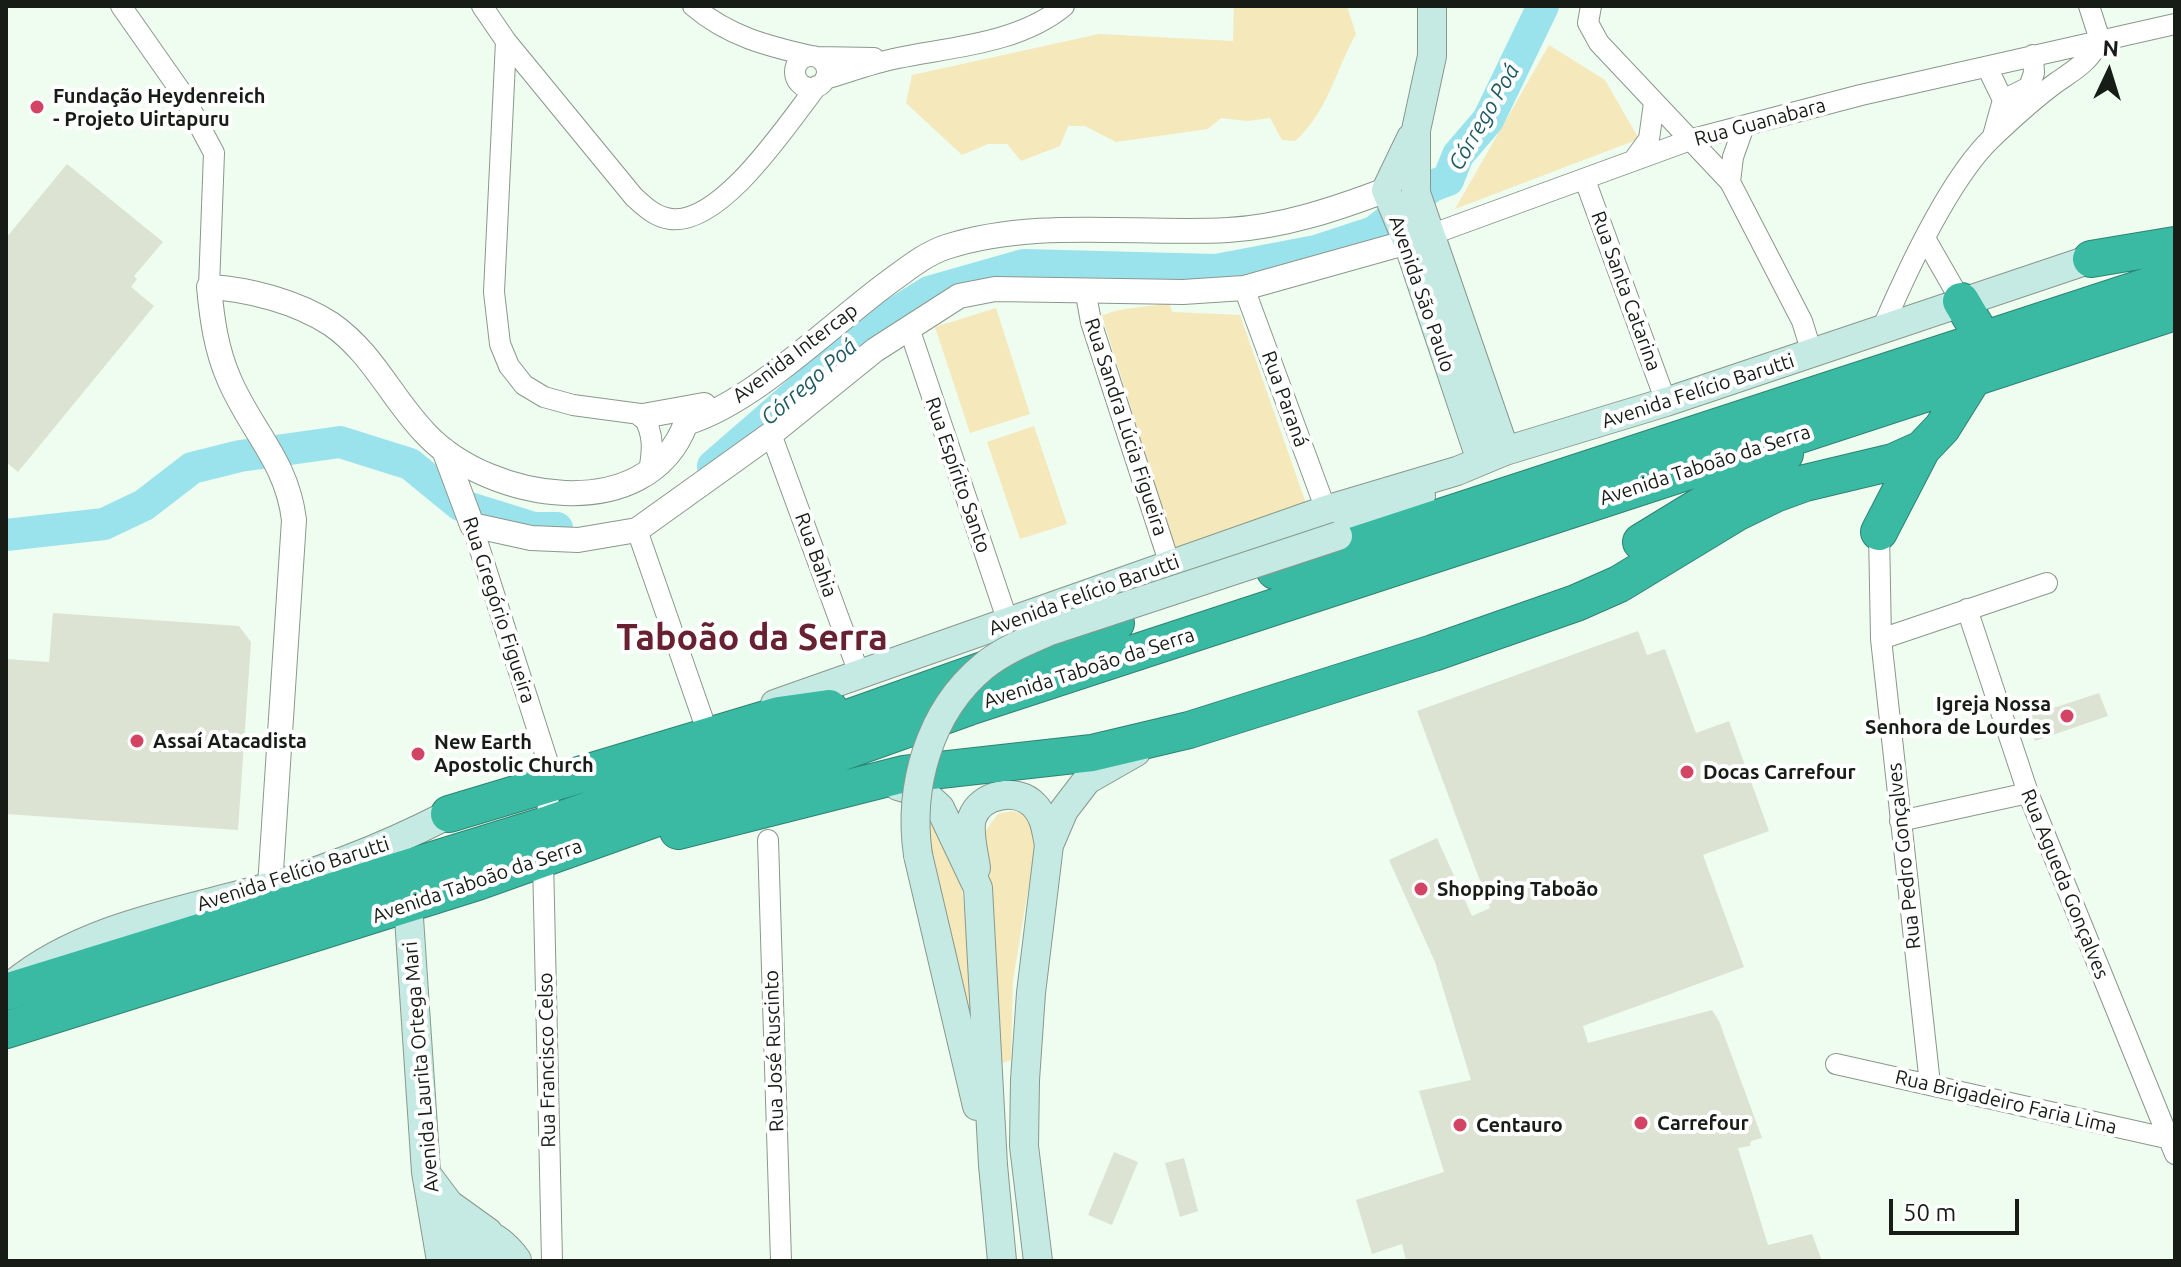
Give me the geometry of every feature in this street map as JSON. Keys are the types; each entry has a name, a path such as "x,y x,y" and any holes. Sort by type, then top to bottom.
{"highway":[{"path":"2091,259 2175,245"},
{"name":"Avenida Taboão da Serra","path":"6,1030 408,903 544,842 894,701 1135,616 1985,342 2175,277"},
{"path":"1879,532 1922,449 1942,428 1972,380 1985,342 1961,301"},
{"name":"Avenida Taboão da Serra","path":"6,991 416,867 544,842 584,846 940,717 2175,312"},
{"path":"1515,623 1777,460 1812,430"},
{"path":"584,846 637,841 904,774 1092,753 1189,730 1433,653 1619,584 1736,513 1775,494 1893,462 1922,449"},
{"path":"1847,474 1871,509 1879,532"},
{"path":"437,820 552,779 779,715 894,701"}],"main road":[{"name":"Avenida São Paulo","path":"1432,6 1432,56 1405,191 1467,380 1481,461"},
{"name":"Avenida Felício Barutti","path":"552,779 860,676 1326,510 1666,402 2091,259"},
{"path":"993,1165 954,1018 918,855 914,812 929,743 956,696 984,666 1010,648 1050,631 1338,536 1425,494 1481,461"},
{"path":"1038,1261 1024,1146 1025,1093 1031,993 1049,845 1064,810 1087,780 1118,759 1189,730"},
{"path":"866,785 886,784 925,794 940,808 978,888"},
{"path":"1002,1261 971,823 984,803 1000,795 1015,795 1033,802 1043,817 1049,845"},
{"name":"Avenida Felício Barutti","path":"6,991 32,968 85,941 270,886 381,847 437,820"},
{"name":"Avenida Laurita Ortega Mari","path":"437,820 416,867 408,903 426,1172 444,1255"},
{"path":"426,1172 449,1204 488,1232 518,1260"},
{"path":"444,1255 453,1233 488,1232"},
{"path":"444,1255 484,1249 518,1260"}],"street":[{"path":"121,6 182,93 214,153 209,287 219,352 229,381 281,468 291,494 294,520 270,886"},
{"path":"482,6 506,41 634,197 654,215 687,219 718,203 769,146 809,80 825,63 814,56"},
{"path":"693,6 718,26 764,45 814,56 894,59"},
{"path":"809,80 1021,31 1048,19 1064,6"},
{"path":"1591,6 1588,13 1591,31 1654,103 1693,139 1730,182 1802,321 1812,353"},
{"path":"2003,100 2035,92 2086,64 2100,40 2089,6"},
{"name":"Rua Guanabara","path":"1417,235 1585,180 1693,139 2033,55 2175,24"},
{"path":"209,287 230,288 280,301 328,322 353,341 384,376 446,457 505,483 548,492 611,490 649,471 668,454 686,423 674,417 643,416 544,397 524,385 509,366 500,344 494,292 506,41"},
{"path":"764,45 809,80"},
{"path":"1882,329 1955,189 1991,139 2035,92 2033,55"},
{"path":"1987,67 2003,100 2000,120 1991,139"},
{"path":"1633,161 1649,139 1654,103"},
{"path":"1730,182 1733,157 1744,126"},
{"name":"Rua Santa Catarina","path":"1585,180 1666,402"},
{"name":"Avenida Intercap","path":"686,423 734,400 765,380 883,286 941,249 984,236 1025,232 1232,229 1331,211 1405,191"},
{"name":"Avenida Felício Barutti","path":"2091,259 2175,229"},
{"path":"469,518 531,538 578,540 637,530 771,434 875,350 959,296 995,289 1183,292 1244,288 1417,235"},
{"path":"1926,240 1961,301"},
{"name":"Rua Paraná","path":"1244,288 1326,510"},
{"name":"Rua Sandra Lúcia Figueira","path":"1085,289 1094,332 1170,565"},
{"name":"Rua Espírito Santo","path":"909,328 1008,622"},
{"path":"643,416 734,400"},
{"path":"643,416 650,427 653,447 649,471"},
{"name":"Rua Bahia","path":"771,434 860,676"},
{"name":"Rua Gregório Figueira","path":"446,457 469,518 552,779"},
{"path":"637,530 706,728"},
{"name":"Rua Pedro Gonçalves","path":"1879,532 1881,639 1930,1084"},
{"path":"1881,639 2047,583"},
{"name":"Rua Agueda Gonçalves","path":"1967,609 2028,793 2173,1144"},
{"name":"Rua Francisco Celso","path":"552,779 544,842 552,1261"},
{"path":"1900,821 2028,793"},
{"name":"Rua José Ruscinto","path":"768,840 781,1261"},
{"name":"Rua Brigadeiro Faria Lima","path":"1836,1064 2173,1144"}],"shaded area":[{"path":"1234,6 1347,6 1356,34 1316,117 1295,141 1282,140 1270,118 1248,121 1221,118 1208,129 1116,142 1085,126 1068,126 1060,146 1021,161 1007,144 988,144 962,155 906,103 912,75 1099,34 1233,41"},
{"path":"1549,45 1605,80 1639,139 1455,209"},
{"path":"1169,302 1172,312 1240,315 1308,509 1175,548 1102,316"},
{"path":"996,308 1030,414 970,433 935,327"},
{"path":"1034,426 1067,524 1020,539 987,442"},
{"path":"1012,811 1034,816 1036,843 1013,980 1011,1060 1002,1063 983,834 998,814"},
{"path":"929,813 949,850 962,890 983,1066 949,939 925,822"}],"building":[{"path":"67,164 163,242 134,276 137,279 131,287 154,306 18,472 6,462 6,238"},
{"path":"53,613 239,626 251,642 238,830 6,814 6,659 49,662"},
{"path":"1638,631 1647,655 1665,649 1696,733 1729,721 1769,831 1703,855 1744,967 1583,1026 1588,1043 1712,1010 1719,1021 1762,1138 1751,1141 1750,1146 1738,1148 1768,1245 1812,1234 1822,1261 1406,1261 1402,1244 1372,1254 1356,1200 1444,1172 1419,1091 1471,1080 1435,962 1389,860 1437,838 1472,916 1490,908 1417,711"},
{"name":"Igreja Nossa Senhora de Lourdes","path":"2099,693 2108,716 2035,741 2026,717"},
{"path":"1114,1152 1138,1162 1112,1225 1088,1215"},
{"path":"1184,1158 1198,1211 1180,1217 1165,1163"}],"waterway":[{"name":"Córrego Poá","path":"713,466 874,326 929,292 1024,265 1216,270 1316,251 1374,232 1432,186 1448,180 1458,155 1488,120 1543,6"},
{"name":"Córrego Poá","path":"6,535 104,524 144,505 192,468 240,456 340,442 410,464 460,505 534,528 557,528"}],"place":[{"name":"Fundação Heydenreich - Projeto Uirtapuru","path":"37,107"},
{"name":"Igreja Nossa Senhora de Lourdes","path":"2067,716"},
{"name":"Assaí Atacadista","path":"137,741"},
{"name":"New Earth Apostolic Church","path":"418,754"},
{"name":"Docas Carrefour","path":"1687,772"},
{"name":"Shopping Taboão","path":"1421,889"},
{"name":"Carrefour","path":"1641,1123"},
{"name":"Centauro","path":"1460,1125"}],"district":[{"name":"Taboão da Serra","path":"752,638"}]}
